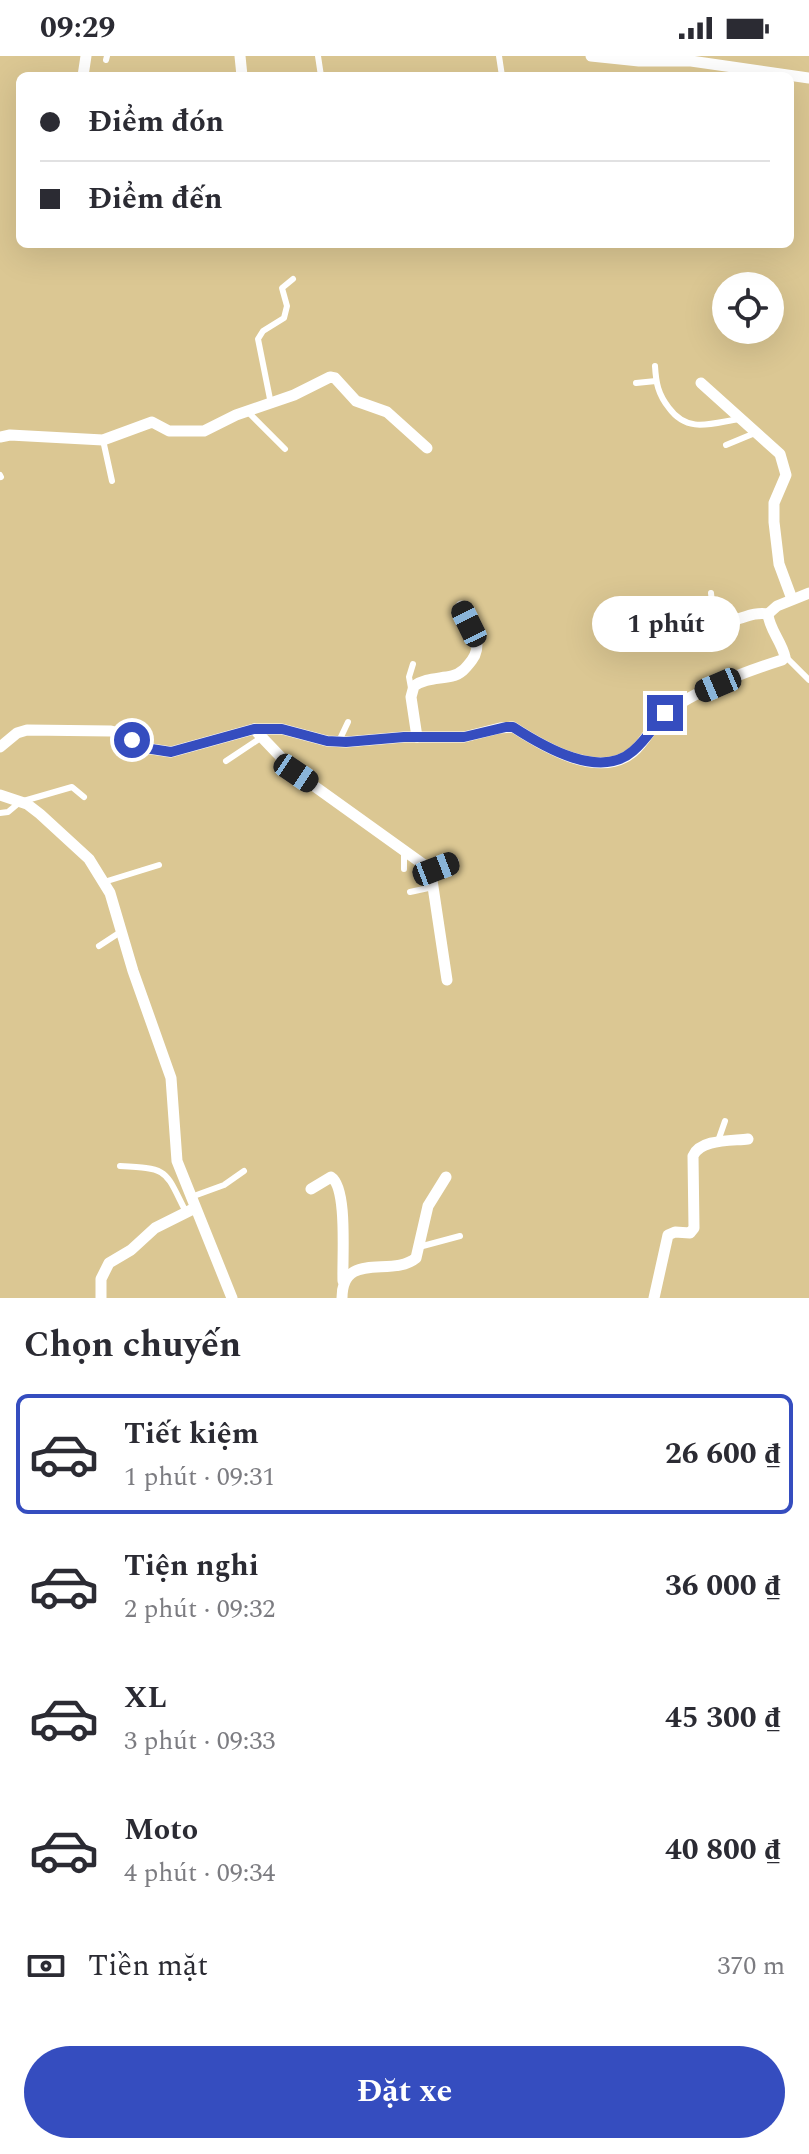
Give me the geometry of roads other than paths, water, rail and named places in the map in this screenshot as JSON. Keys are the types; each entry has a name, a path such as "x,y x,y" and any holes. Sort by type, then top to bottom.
{"street":[{"path":"591,56 691,61 767,72"},
{"path":"0,437 103,440 152,422 169,431 204,431 330,377 335,378 356,401 387,412 427,448"},
{"path":"701,383 780,454 786,475 774,503 774,522 779,564 792,599"},
{"path":"768,614 771,609 809,593"},
{"path":"417,737 412,689 423,681 457,674 476,654 478,641 461,606"},
{"path":"684,618 696,616 714,621 737,620 758,612 768,614"},
{"path":"0,747 17,733 27,730 111,731 145,748 171,752 282,729 339,741 464,737 513,727 555,751 588,761 610,763 632,752 665,713 696,694 785,657 768,614"},
{"path":"258,733 296,773 404,849 430,871 447,980"},
{"path":"0,795 40,814 89,859 110,893 171,1078 177,1161 191,1206 232,1298"},
{"path":"654,1298 668,1235 690,1233 694,1228 693,1154 700,1146 748,1139"},
{"path":"311,1189 331,1177 338,1183 341,1199 342,1298"},
{"path":"343,1281 355,1271 413,1261 428,1206 446,1177"},
{"path":"101,1298 101,1279 109,1263 131,1250 155,1228 191,1206"}],"lane":[{"path":"271,404 258,339 263,331 284,318 287,306 282,288 293,279"},
{"path":"655,366 659,394 684,424 739,419"},
{"path":"636,383 656,381"},
{"path":"247,411 285,449"},
{"path":"726,445 755,433"},
{"path":"103,440 112,481"},
{"path":"711,593 714,621"},
{"path":"785,657 809,680"},
{"path":"412,689 409,677 413,664"},
{"path":"339,741 348,722"},
{"path":"226,761 258,733"},
{"path":"0,813 8,812 20,802 72,787 84,797"},
{"path":"404,849 404,869"},
{"path":"430,871 456,861"},
{"path":"104,882 159,865"},
{"path":"410,892 433,887"},
{"path":"99,946 122,931"},
{"path":"717,1144 725,1121"},
{"path":"120,1166 150,1168 164,1173 191,1206 244,1171"},
{"path":"419,1247 460,1236"}]}
